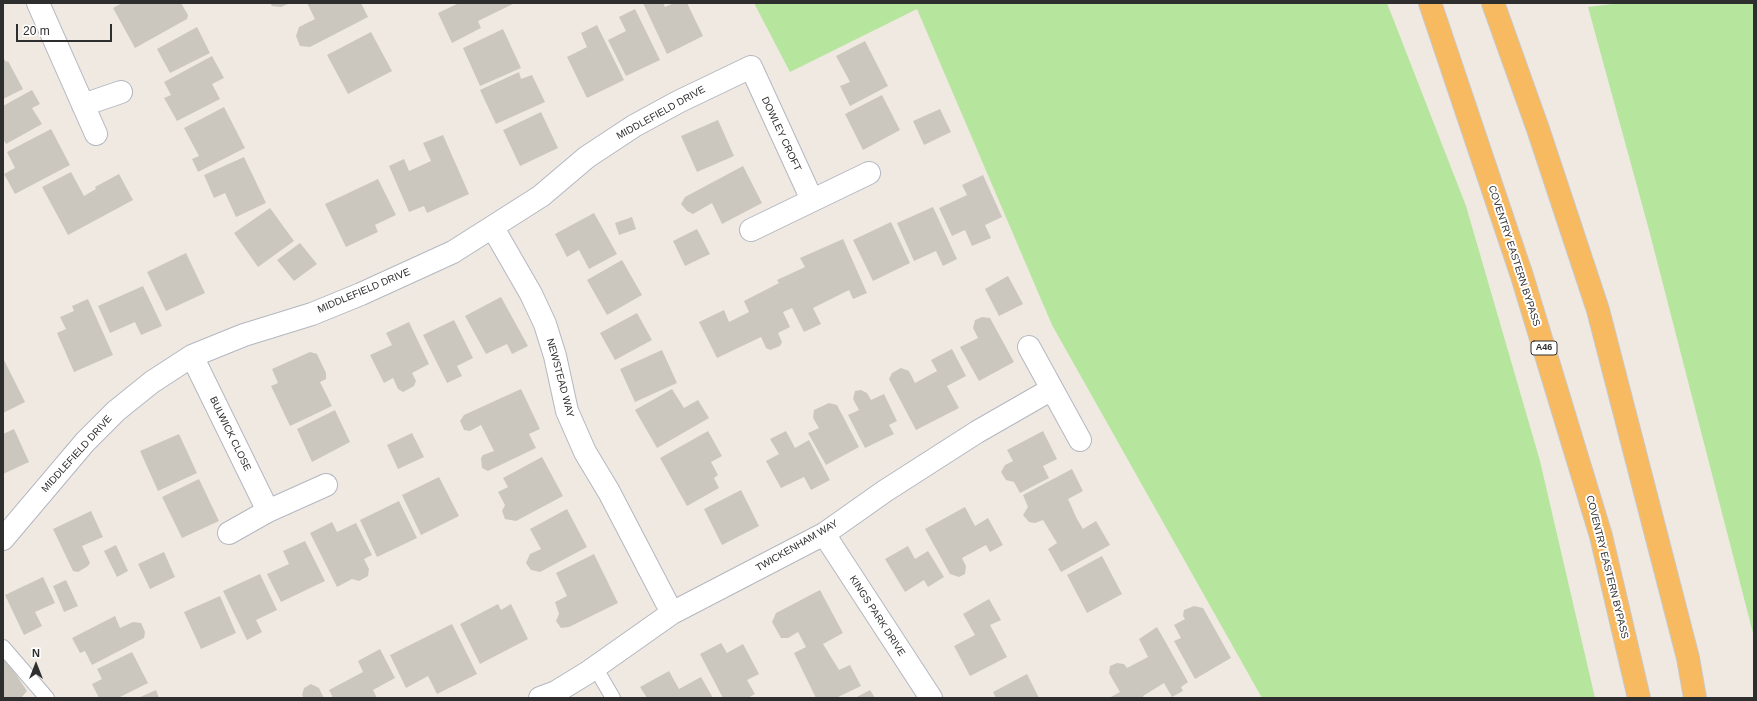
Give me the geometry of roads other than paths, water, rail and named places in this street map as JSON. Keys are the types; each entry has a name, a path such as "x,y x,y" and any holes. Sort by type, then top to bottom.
{"highway":[{"name":"COVENTRY EASTERN BYPASS","path":"1430,3 1522,276 1601,536 1639,698"},
{"path":"1493,3 1538,129 1598,310 1688,658 1695,698"},
{"path":"1688,658 1702,698"}],"street":[{"path":"38,3 96,134"},
{"name":"DOWLEY CROFT","path":"751,67 812,200"},
{"name":"MIDDLEFIELD DRIVE","path":"4,536 85,442 116,411 152,382 192,356 244,335 312,314 361,294 453,252 493,228 540,196 588,157 634,126 678,102 751,67"},
{"path":"83,105 121,92"},
{"path":"751,230 869,173"},
{"name":"NEWSTEAD WAY","path":"493,228 531,294 545,324 555,356 567,411 585,452 610,492 672,613"},
{"path":"1028,347 1080,440"},
{"name":"BULWICK CLOSE","path":"192,356 268,511"},
{"name":"TWICKENHAM WAY","path":"540,698 556,692 595,667 672,613 824,534 885,491 977,432 1052,389"},
{"path":"229,533 268,511 326,485"},
{"name":"KINGS PARK DRIVE","path":"824,534 931,698"}],"lane":[{"path":"3,647 47,698"},
{"path":"595,667 613,698"}]}
